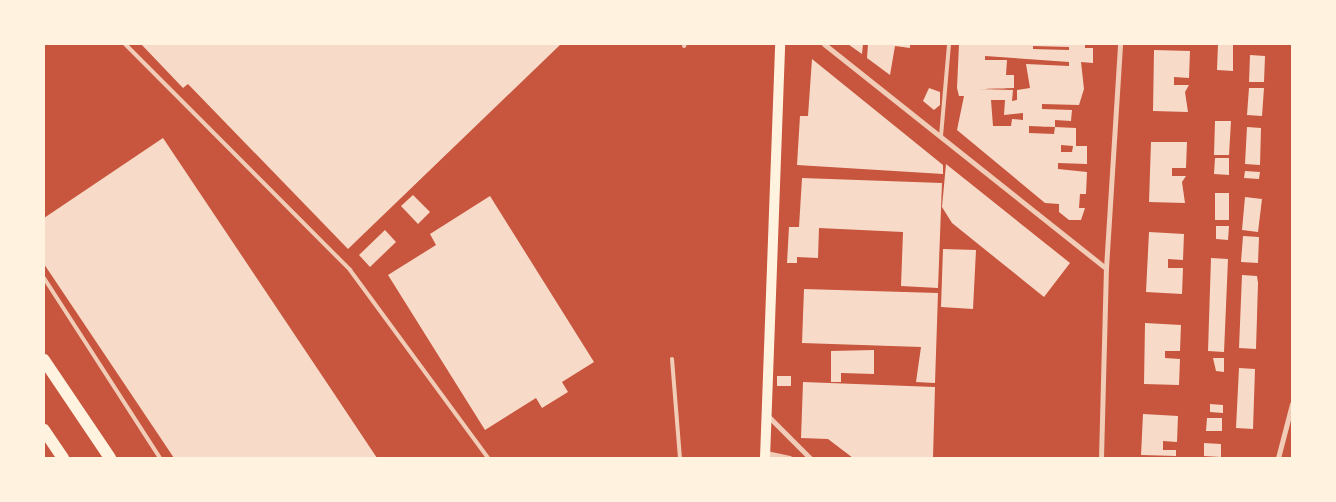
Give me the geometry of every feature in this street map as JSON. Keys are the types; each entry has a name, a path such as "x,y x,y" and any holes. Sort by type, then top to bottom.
{"main road":[{"path":"765,456 780,44"},
{"path":"44,360 110,458"},
{"path":"44,430 63,458"}],"street":[{"path":"824,44 1106,268"},
{"path":"1101,458 1106,268 1120,44"},
{"path":"1278,458 1292,404"},
{"path":"767,415 810,458"},
{"path":"765,456 789,458"}],"lane":[{"path":"125,44 350,270 488,458"},
{"path":"942,136 949,44"},
{"path":"44,278 160,458"},
{"path":"672,360 680,458"}],"building":[{"path":"141,44 561,44 348,249 188,84 183,88"},
{"path":"848,44 863,44 862,54 852,47"},
{"path":"868,44 910,44 910,48 895,46 890,75 867,58"},
{"path":"959,44 1085,44 1085,48 1093,48 1093,63 1081,62 1084,89 1079,105 1042,104 1042,109 1072,110 1071,121 1055,120 1055,127 1076,128 1076,146 1087,146 1087,164 1058,163 1058,169 1087,172 1086,194 1080,194 1079,208 1085,208 1081,220 1069,220 1059,212 1059,204 1045,203 957,130 964,96 959,96 957,88","holes":["1033,46 1069,47 1069,50 1033,49","985,56 1069,62 1069,66 1026,64 1030,88 1017,90 1017,100 1012,101 1013,90 979,89 1014,88 1014,75 1006,75 1007,60 985,60","991,100 1005,100 1004,115 1023,113 1023,120 1012,119 1011,126 993,126","1029,126 1055,127 1054,134 1029,133","1061,145 1073,146 1072,152 1061,152"]},
{"path":"1218,44 1233,44 1233,71 1217,70"},
{"path":"1154,50 1190,51 1189,78 1174,77 1174,85 1189,85 1185,92 1188,112 1153,111"},
{"path":"1250,55 1265,56 1264,82 1249,82"},
{"path":"812,59 943,165 943,174 797,165 800,116 808,116"},
{"path":"929,88 940,92 940,105 934,110 923,101"},
{"path":"1249,88 1264,88 1262,116 1247,115"},
{"path":"1215,121 1231,121 1229,155 1214,155"},
{"path":"1247,127 1261,128 1260,165 1245,164"},
{"path":"163,138 377,458 174,458 44,264 44,218"},
{"path":"1151,142 1187,142 1186,168 1172,168 1172,176 1186,176 1182,182 1185,203 1149,202"},
{"path":"1215,158 1229,158 1229,175 1214,174"},
{"path":"946,164 1070,263 1044,297 952,223 942,207"},
{"path":"1245,171 1260,172 1259,179 1244,178"},
{"path":"802,178 942,183 938,288 901,286 903,232 819,228 818,258 797,257 797,263 787,263 789,227 799,227"},
{"path":"1215,193 1229,193 1229,220 1215,220"},
{"path":"413,195 430,212 418,224 401,206"},
{"path":"490,196 594,362 562,382 568,392 542,408 536,398 485,430 388,275 436,245 430,234"},
{"path":"1245,197 1262,199 1258,232 1242,230"},
{"path":"1216,226 1229,226 1228,240 1216,239"},
{"path":"385,230 396,242 370,267 359,255"},
{"path":"1149,232 1184,234 1183,260 1168,259 1168,268 1183,268 1182,294 1146,292"},
{"path":"1243,236 1259,237 1258,263 1241,262"},
{"path":"943,249 976,250 973,309 941,307"},
{"path":"1211,258 1228,259 1224,352 1208,351"},
{"path":"1242,275 1257,276 1256,349 1239,348"},
{"path":"804,289 938,293 935,383 916,382 921,347 802,343"},
{"path":"1145,323 1181,325 1180,351 1165,351 1165,358 1180,359 1179,385 1144,384"},
{"path":"874,350 874,374 841,373 841,382 831,382 831,351"},
{"path":"1213,358 1224,358 1224,372 1216,371"},
{"path":"1239,368 1255,369 1253,429 1236,428"},
{"path":"777,376 791,376 791,386 777,386"},
{"path":"803,382 935,387 933,458 853,458 828,439 801,438"},
{"path":"1210,404 1223,405 1223,413 1210,412"},
{"path":"1143,414 1178,416 1177,442 1163,441 1163,450 1176,450 1176,456 1141,455"},
{"path":"1207,418 1222,418 1222,431 1206,431"},
{"path":"1204,443 1221,444 1221,457 1204,456"}]}
